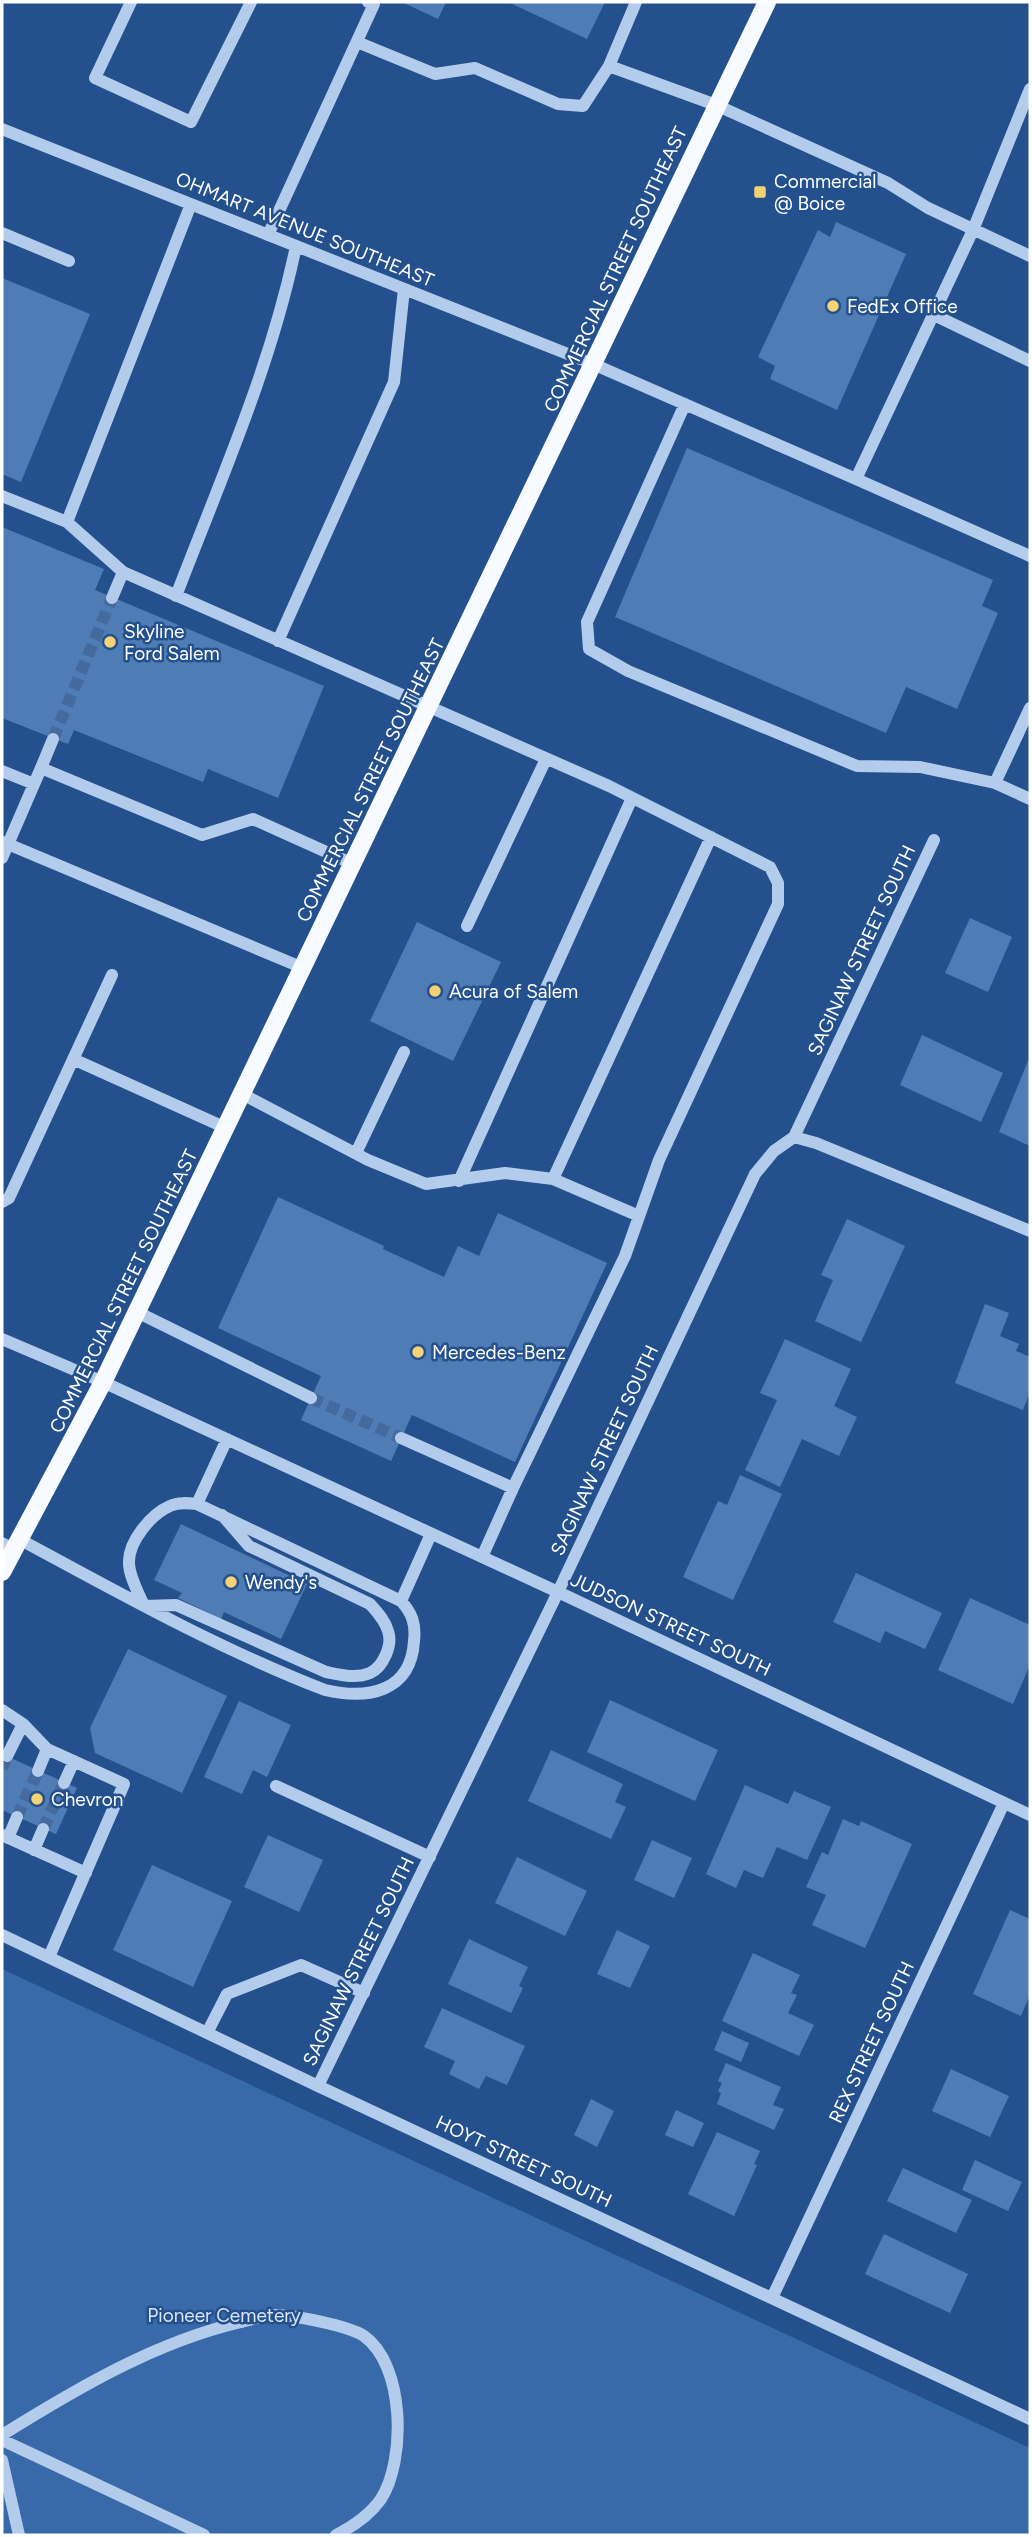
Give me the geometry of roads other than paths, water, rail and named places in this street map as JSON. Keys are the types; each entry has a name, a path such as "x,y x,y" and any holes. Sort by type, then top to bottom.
{"main road":[{"name":"COMMERCIAL STREET SOUTHEAST","path":"2,1572 12,1544 103,1382 767,2"}],"street":[{"path":"131,2 95,78 191,122 251,2"},
{"path":"268,235 374,4 368,2"},
{"path":"357,42 435,74 475,68 558,104 583,106 609,66 636,2"},
{"path":"609,66 716,105 888,183 928,208 1030,256"},
{"path":"856,479 972,230 1030,89"},
{"name":"OHMART AVENUE SOUTHEAST","path":"2,129 593,364 1030,556"},
{"path":"67,522 191,204"},
{"path":"2,233 69,261"},
{"path":"176,596 264,368 289,284 296,246"},
{"path":"278,641 394,382 404,289"},
{"path":"932,314 1030,361"},
{"path":"685,404 587,622 589,649 628,671 857,766 920,767 995,783 1030,799"},
{"path":"2,496 67,522 123,572 632,798 770,867 778,883 778,904 659,1160 625,1256 482,1557"},
{"path":"112,598 123,572"},
{"path":"995,783 1030,708"},
{"path":"2,858 5,843 53,738"},
{"path":"467,926 546,759"},
{"path":"40,768 202,835 253,819 353,864"},
{"path":"2,771 34,784"},
{"path":"459,1181 632,798"},
{"path":"553,1179 710,837"},
{"name":"SAGINAW STREET SOUTH","path":"318,2086 558,1592 755,1174 774,1151 794,1138 934,840"},
{"path":"5,843 303,968"},
{"path":"2,1202 9,1198 112,975"},
{"path":"356,1153 404,1052"},
{"path":"73,1059 226,1128"},
{"path":"242,1094 356,1153 426,1184 505,1173 553,1179 639,1216"},
{"path":"794,1138 816,1143 1030,1231"},
{"path":"137,1312 311,1398"},
{"name":"JUDSON STREET SOUTH","path":"2,1339 103,1382 558,1592 1030,1815"},
{"path":"401,1438 513,1488"},
{"path":"197,1504 227,1439"},
{"path":"12,1544 304,1682 343,1695 382,1690 398,1682 407,1670 414,1651 415,1632 409,1609 401,1601 197,1504 168,1506 147,1524 134,1541 129,1563 144,1606"},
{"path":"144,1606 176,1605 326,1672 348,1677 364,1675 381,1664 389,1644 389,1632 370,1604 249,1546 222,1516"},
{"path":"401,1601 431,1534"},
{"path":"2,1710 23,1724 47,1749 124,1784 49,1957"},
{"path":"7,1756 23,1724"},
{"path":"38,1771 47,1749"},
{"path":"64,1783 74,1761"},
{"path":"276,1786 430,1857"},
{"name":"REX STREET SOUTH","path":"772,2298 1004,1803"},
{"path":"17,1817 5,1837 86,1873"},
{"path":"34,1850 43,1829"},
{"name":"HOYT STREET SOUTH","path":"2,1935 1030,2419"},
{"path":"207,2033 227,1994 301,1965 364,1993"},
{"path":"2,2435 68,2394 129,2363 202,2331 273,2315 343,2325 366,2337 387,2363 399,2415 392,2473 381,2499 360,2522 336,2535"},
{"path":"2,2440 204,2535"},
{"path":"2,2460 19,2535"}],"tunnel":[{"path":"53,739 112,598"},
{"path":"311,1398 401,1438"},
{"path":"2,1768 7,1756"},
{"path":"17,1817 38,1771"},
{"path":"43,1829 64,1783"}],"place":[{"name":"Commercial @ Boice","path":"760,192"},
{"name":"FedEx Office","path":"833,306"},
{"name":"Skyline Ford Salem","path":"110,642"},
{"name":"Acura of Salem","path":"435,991"},
{"name":"Mercedes-Benz","path":"418,1352"},
{"name":"Wendy's","path":"231,1582"},
{"name":"Chevron","path":"37,1799"}],"park label":[{"name":"Pioneer Cemetery","path":"224,2315"}]}
